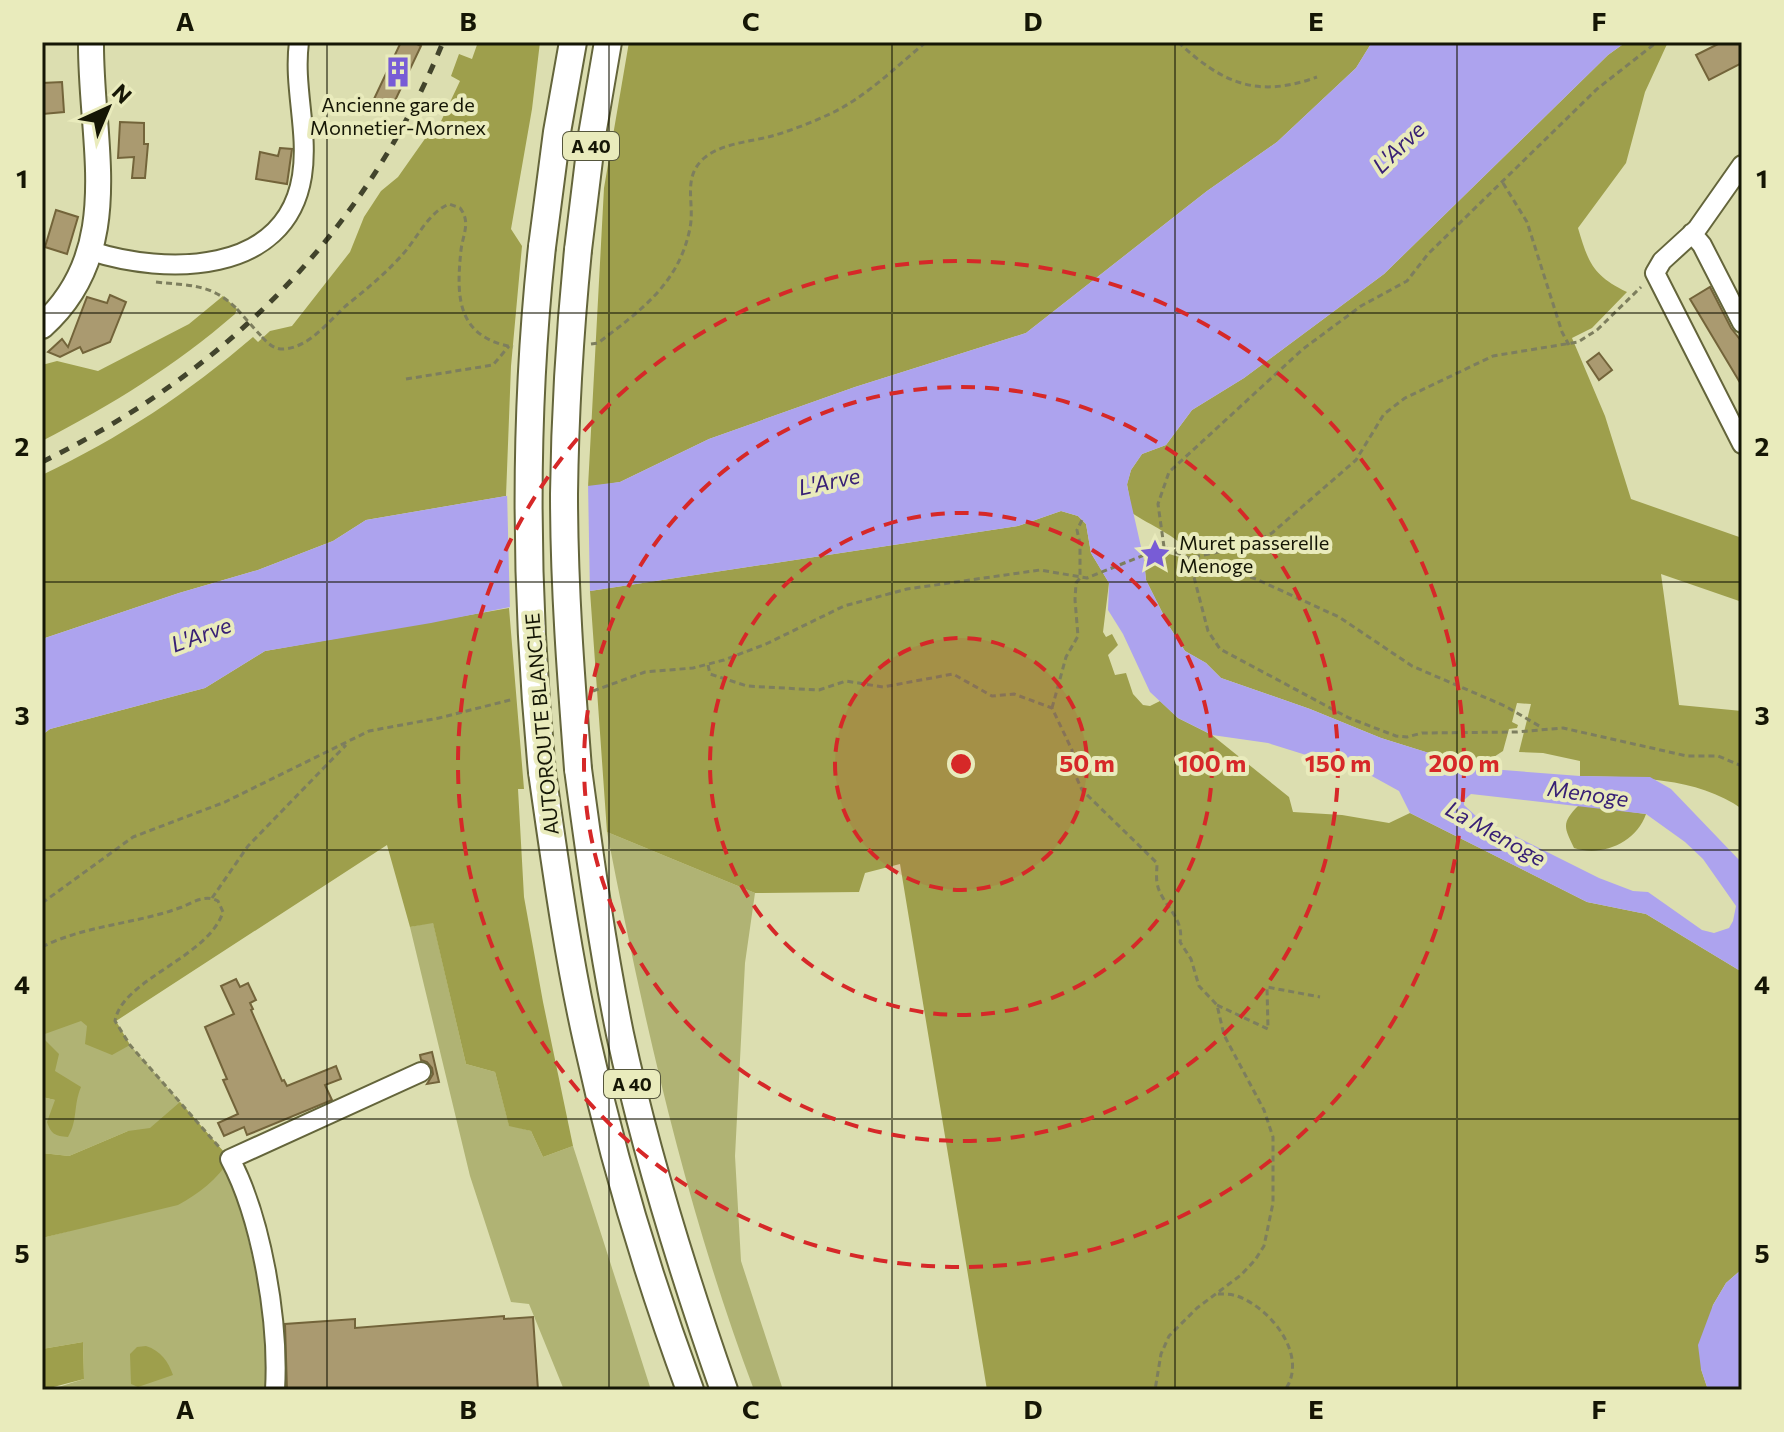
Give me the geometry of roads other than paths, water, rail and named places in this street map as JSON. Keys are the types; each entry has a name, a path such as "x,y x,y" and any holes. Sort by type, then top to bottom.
{"highway":[{"name":"AUTOROUTE BLANCHE","path":"573,42 557,132 533,329 527,497 530,624 542,772 572,966 601,1099 640,1243 690,1390"},
{"name":"AUTOROUTE BLANCHE","path":"608,42 592,135 570,329 564,495 566,603 578,769 593,882 621,1036 658,1190 724,1390"}],"main road":[{"path":"42,326 71,295 91,251 99,198 91,42"}],"street":[{"path":"91,251 139,263 200,264 240,254 270,235 286,216 302,177 303,130 297,70 299,42"},
{"path":"1742,165 1692,233 1662,261 1655,273 1742,444"},
{"path":"1692,233 1702,245 1742,323"},
{"path":"275,1390 269,1293 246,1196 230,1159 421,1072"}],"water":[{"path":"1372,42 1626,42 1608,55 1384,274 1244,378 1192,410 1166,445 1142,454 1131,470 1127,485 1146,580 1185,651 1206,663 1221,678 1381,738 1477,768 1580,776 1650,777 1671,789 1742,863 1742,972 1646,914 1587,902 1410,813 1399,791 1370,775 1268,743 1212,735 1178,718 1150,692 1123,634 1108,610 1109,583 1091,553 1086,524 1078,516 1061,511 1018,526 590,591 431,623 265,651 205,688 50,729 42,735 42,639 258,570 333,541 366,520 506,496 620,482 709,439 855,387 1026,333 1207,191 1277,142 1356,68","holes":["1471,794 1646,814 1703,859 1736,906 1729,928 1714,933 1702,930 1648,892 1633,891 1599,878 1477,817 1464,805 1464,800"]},
{"path":"1742,1269 1742,1390 1708,1390 1698,1345 1713,1305 1726,1283"}],"railway":[{"path":"42,462 109,426 171,385 229,340 282,290 330,235 373,176 411,111 443,42"}],"place":[{"name":"Ancienne gare de Monnetier-Mornex","path":"398,72"},
{"name":"Muret passerelle Menoge","path":"1155,554"}],"water label":[{"name":"L'Arve","path":"1398,147"},
{"name":"L'Arve","path":"829,481"},
{"name":"L'Arve","path":"201,634"},
{"name":"Menoge","path":"1588,793"},
{"name":"La Menoge","path":"1496,833"}]}
